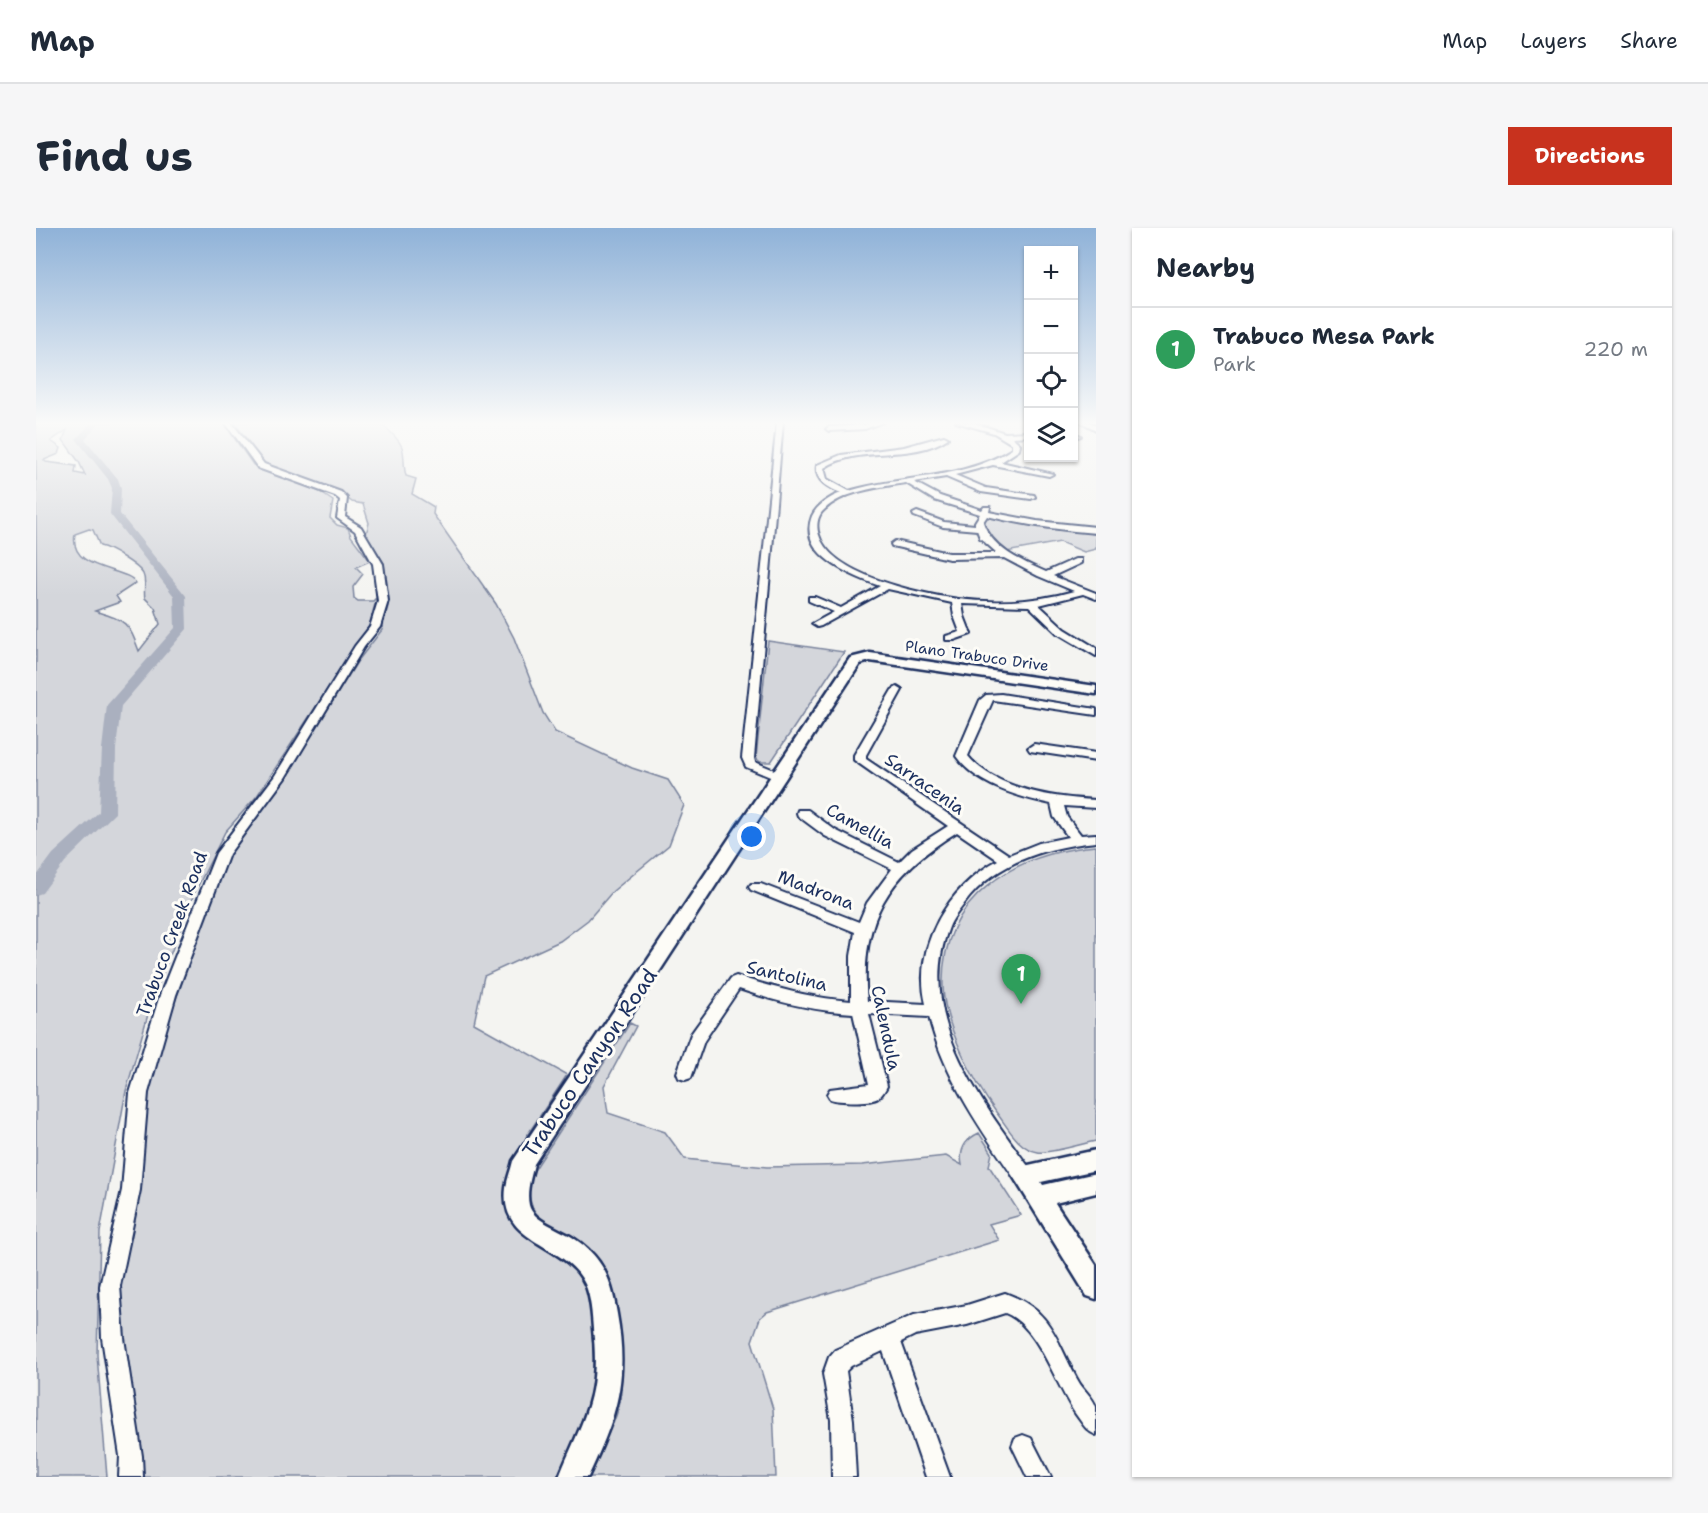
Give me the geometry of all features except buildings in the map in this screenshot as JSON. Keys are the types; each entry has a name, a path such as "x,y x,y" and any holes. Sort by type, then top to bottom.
{"main road":[{"name":"Plano Trabuco Drive","path":"855,661 860,657 870,657 1096,690"},
{"name":"Trabuco Canyon Road","path":"573,1477 599,1425 608,1396 608,1343 601,1293 592,1272 585,1263 530,1226 519,1211 516,1200 524,1161 855,661"},
{"path":"1096,1160 1024,1176 1096,1287"},
{"path":"1037,1197 1096,1183"}],"street":[{"name":"Trabuco Creek Road","path":"130,1477 131,1456 112,1338 110,1286 131,1190 138,1103 151,1050 168,995 223,853 279,778 329,700 348,666 375,627 383,601 378,564 358,529 341,518 344,500 328,489 303,480"},
{"path":"774,480 748,758 750,764 780,777"},
{"path":"824,480 830,486 847,493"},
{"path":"916,480 847,493 826,503 815,514 811,523 816,543 840,565 886,586 957,601 1030,603 1084,591"},
{"path":"961,480 984,490 1031,497"},
{"path":"912,481 934,497 985,511 1048,525 1096,529"},
{"path":"985,511 979,528 987,543 1004,555 1096,596"},
{"path":"917,514 943,524 979,528"},
{"path":"895,544 953,557 977,559 1004,555"},
{"path":"1047,575 1078,561"},
{"path":"818,624 886,586"},
{"path":"812,599 842,612"},
{"path":"950,638 966,634 958,616 957,601"},
{"path":"1030,603 1061,631 1096,653"},
{"name":"Sarracenia","path":"897,690 860,755 860,760 1007,860"},
{"path":"1096,712 990,697 986,700 962,756 981,773 1013,790 1057,802 1096,804"},
{"path":"1034,748 1096,757"},
{"path":"1057,802 1056,809 1061,819 1078,840"},
{"name":"Camellia","path":"803,813 830,833 900,868"},
{"name":"Calendula","path":"836,1094 872,1093 878,1086 860,1006 856,977 857,956 863,929 874,903 900,868 916,853 956,827"},
{"path":"1024,1176 960,1077 940,1032 934,1011 930,980 932,952 938,933 958,898 988,871 1007,860 1040,848 1096,838"},
{"name":"Madrona","path":"756,887 782,900 863,929"},
{"name":"Santolina","path":"685,1073 697,1039 736,982 774,995 820,1005 934,1011"},
{"path":"844,1477 842,1420 835,1382 837,1365 843,1358 914,1325 967,1315 995,1304 1005,1303 1027,1315 1048,1340 1072,1391 1096,1424"},
{"path":"888,1336 938,1477"},
{"path":"1023,1446 1039,1477"}],"shaded area":[{"path":"36,480 291,480 318,491 333,501 330,518 337,525 348,528 351,536 370,561 356,567 363,574 353,587 354,598 358,601 373,601 377,597 369,626 257,796 225,832 193,896 151,1004 126,1091 100,1232 97,1355 107,1477 36,1477","holes":["89,529 93,530 100,546 124,558 143,574 145,598 155,608 160,624 139,651 132,634 120,620 95,611 120,602 116,596 136,583 131,578 100,567 80,555 75,546 75,534"]},
{"path":"309,480 416,480 412,494 434,507 433,514 496,604 514,638 543,713 555,732 632,768 668,780 684,805 669,845 613,891 588,920 560,941 484,976 474,1023 567,1075 526,1137 530,1141 509,1183 561,1253 590,1284 600,1395 564,1477 141,1477 115,1291 153,1064 229,850 294,764 357,662 382,630 388,606 384,563 366,534 369,523 363,504 352,502 337,490"},
{"path":"990,515 1096,532 1096,549 1084,552 1060,542 1006,552 985,530 985,519"},
{"path":"768,641 844,652 771,762 760,762 756,758"},
{"path":"1096,846 1096,1141 1038,1152 1019,1142 1009,1130 987,1100 962,1053 954,1035 945,1002 943,987 945,955 954,928 969,905 988,885 1011,870 1038,858 1066,850"},
{"path":"630,1023 636,1026 604,1086 608,1113 665,1132 685,1159 767,1167 862,1165 946,1156 962,1165 961,1155 964,1146 979,1133 992,1153 989,1166 1021,1215 989,1224 999,1240 767,1312 760,1318 752,1341 773,1409 776,1477 585,1477 610,1431 620,1401 621,1371 605,1272 595,1258 582,1247 541,1219 532,1207 529,1192 533,1172"}],"waterway":[{"path":"36,889 59,858 107,813 109,749 114,705 181,629 180,596 115,514 117,488 114,480"}],"place":[{"name":"Trabuco Mesa Park","path":"1021,1004"}]}
